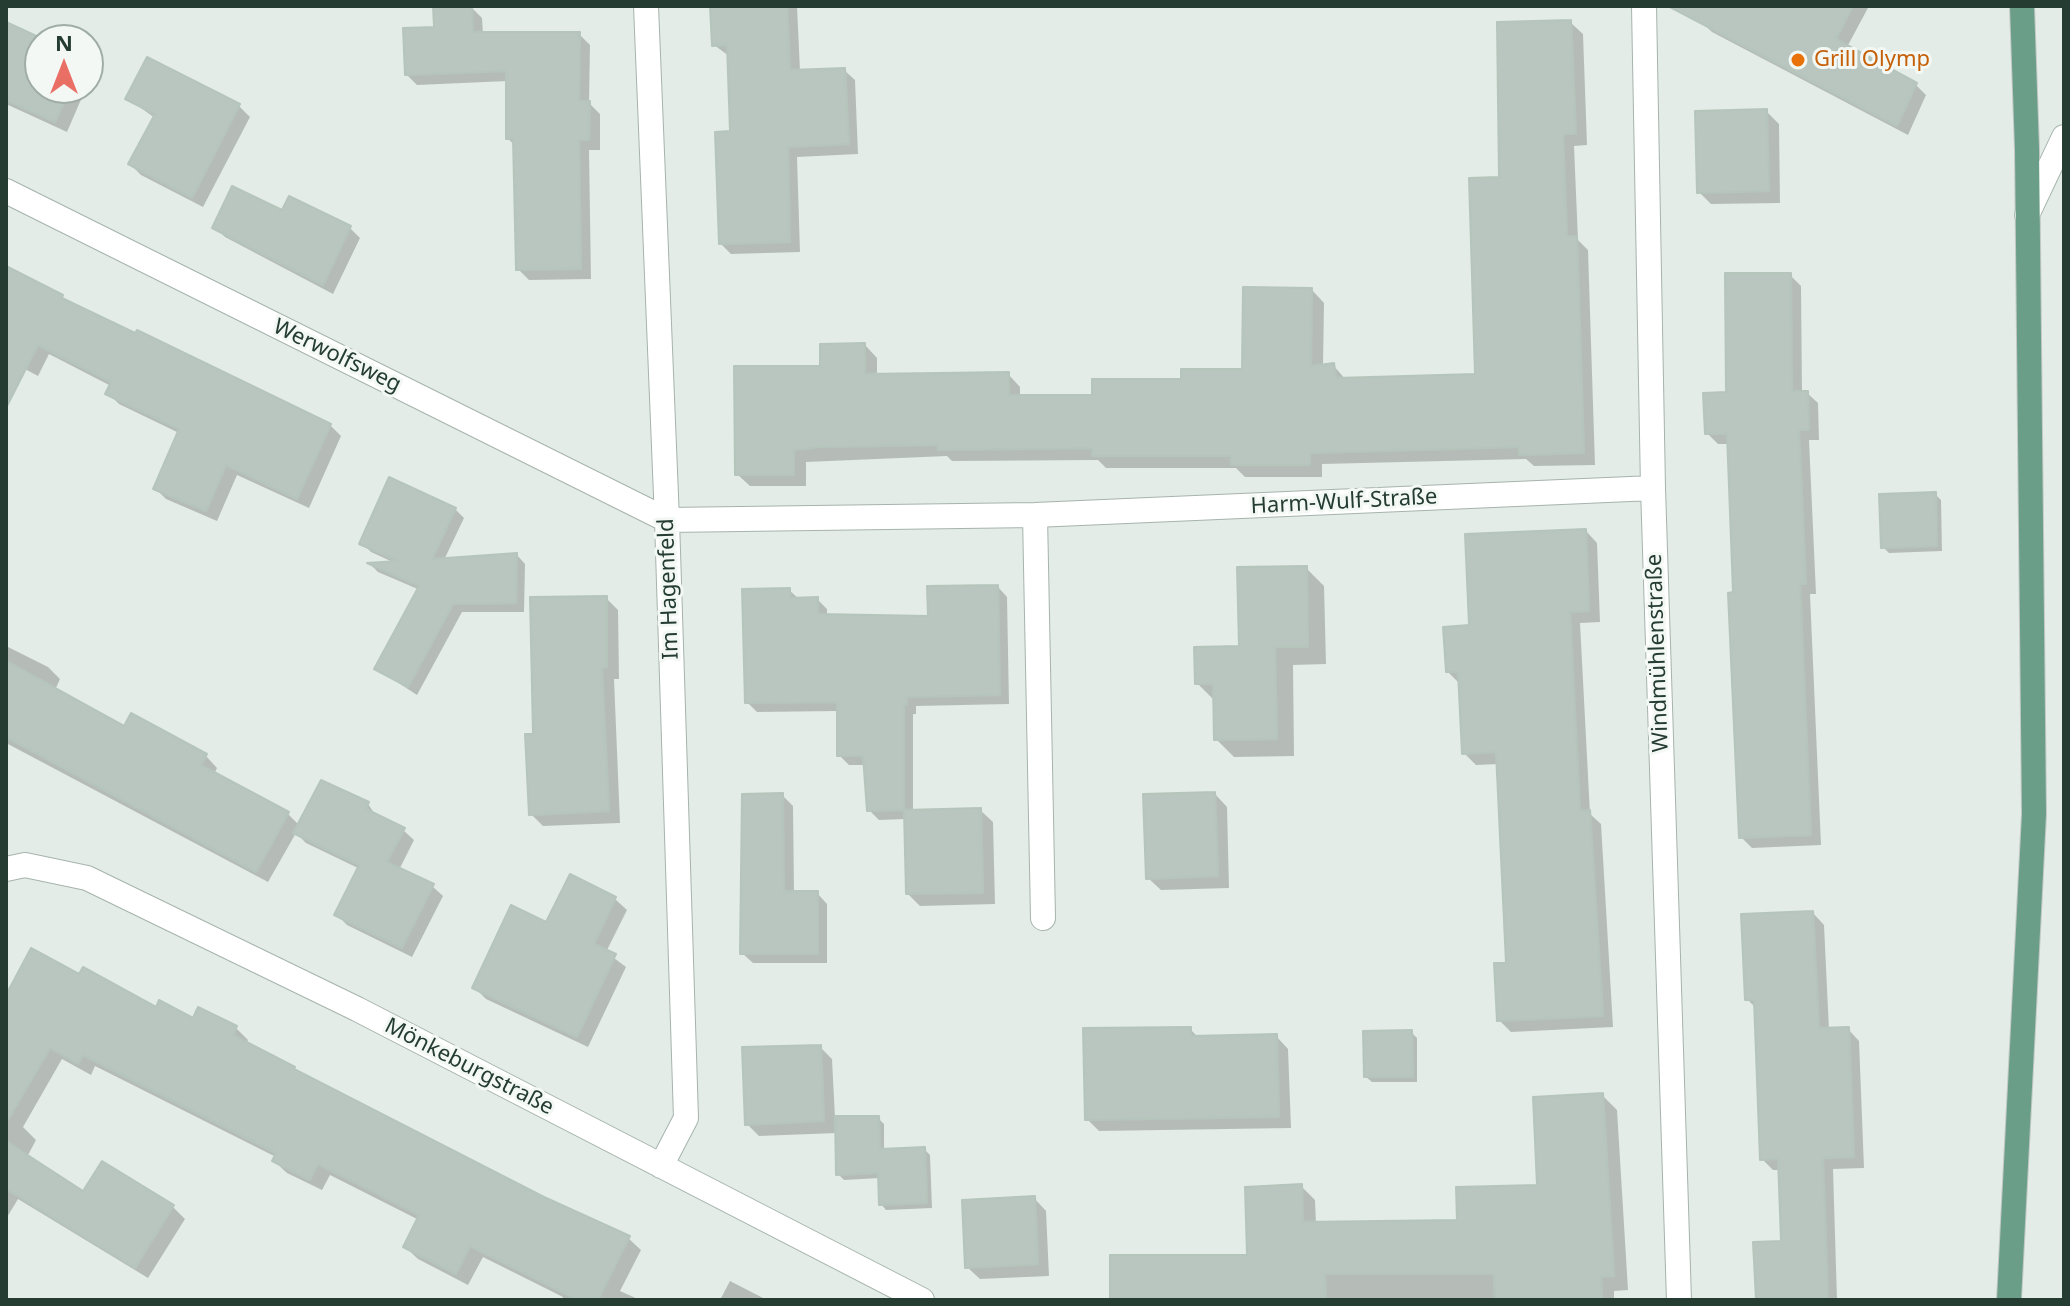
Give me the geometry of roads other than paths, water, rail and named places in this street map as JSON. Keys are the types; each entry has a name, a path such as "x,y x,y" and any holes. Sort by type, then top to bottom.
{"main road":[{"path":"2009,1300 2034,814 2022,6"}],"street":[{"name":"Im Hagenfeld","path":"646,6 667,520 686,1118 661,1166"},
{"name":"Windmühlenstraße","path":"1644,6 1653,488 1679,1300"},
{"path":"2027,215 2064,137"},
{"name":"Werwolfsweg","path":"6,191 667,520"},
{"name":"Harm-Wulf-Straße","path":"667,520 1035,515 1653,488"},
{"path":"1035,515 1043,918"},
{"name":"Mönkeburgstraße","path":"6,869 25,865 87,878 357,1009 922,1300"}],"place":[{"name":"Grill Olymp","path":"1798,60"}]}
